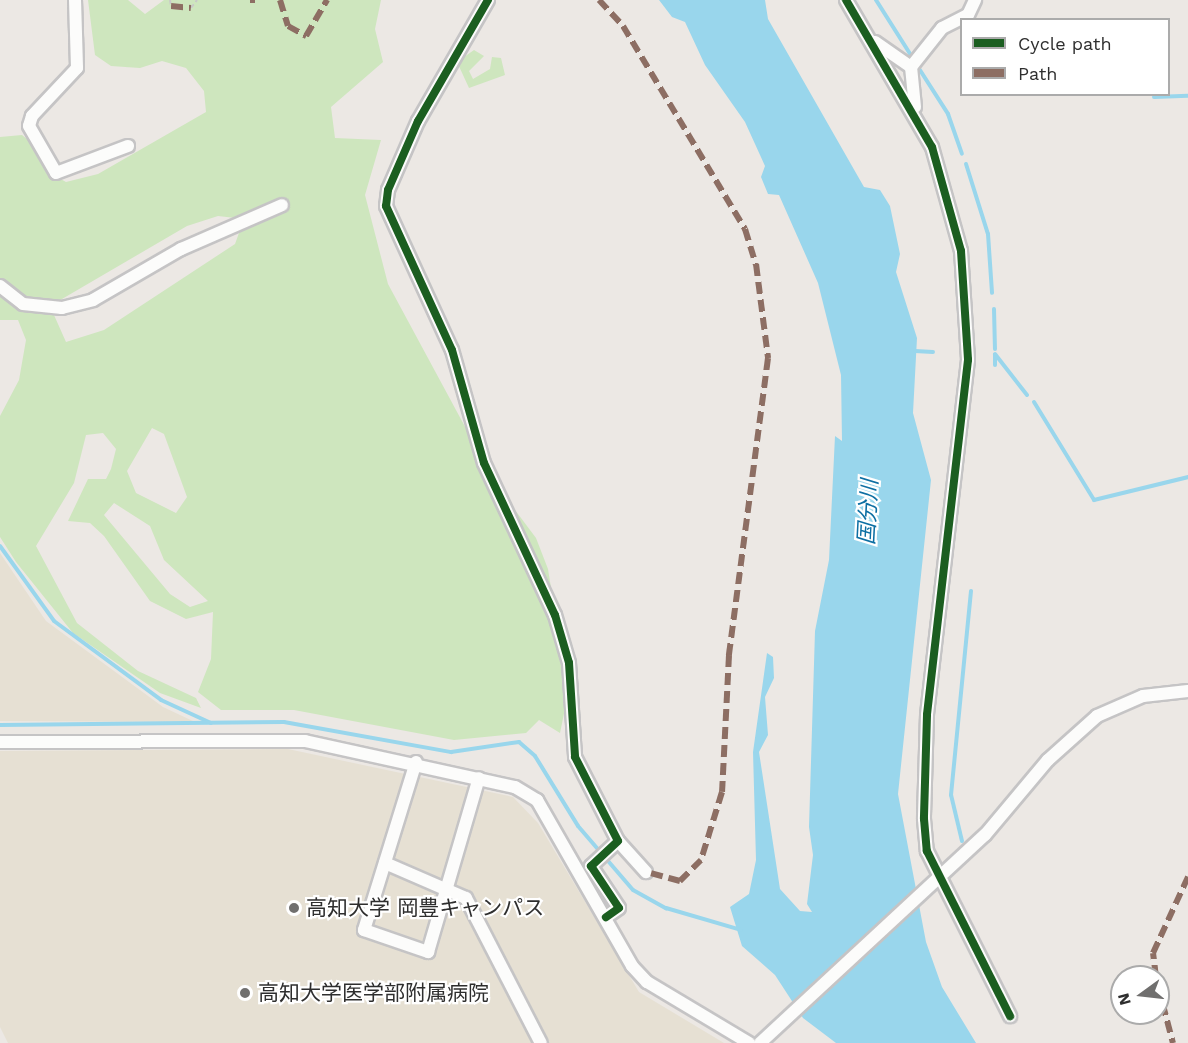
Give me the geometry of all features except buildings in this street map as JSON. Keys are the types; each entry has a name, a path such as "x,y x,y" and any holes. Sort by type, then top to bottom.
{"street":[{"path":"75,0 77,68 32,116 29,126 56,173 128,146"},
{"path":"488,0 418,121 388,190 386,206 452,350 484,463 555,615 569,663 575,757 614,844 646,872"},
{"path":"846,0 915,113 947,197 968,309 966,384 923,766 927,851 936,876 1010,1016"},
{"path":"852,0 855,14"},
{"path":"962,18 968,15 975,0"},
{"path":"915,113 911,67 942,28 960,19"},
{"path":"869,38 911,67"},
{"path":"0,286 23,304 62,308 93,300 181,249 282,205"},
{"path":"760,1043 770,1029 936,876 990,831 1048,760 1097,716 1143,696 1188,692"},
{"path":"0,742 273,739 416,762 515,787 537,800 647,982 749,1043"},
{"path":"416,762 364,930 428,952 445,885 479,778"},
{"path":"606,917 619,908 591,866 614,844"},
{"path":"385,863 445,885 466,898 541,1043"}],"path":[{"path":"170,0 171,6"},
{"path":"191,8 197,0"}],"shaded area":[{"path":"0,553 46,621 163,707 195,722 0,721"},
{"name":"高知大学 岡豊キャンパス","path":"288,749 513,797 538,823 639,992 724,1043 8,1043 0,1027 0,751"}],"green space":[{"path":"88,0 128,0 145,14 164,0 381,0 375,29 383,62 331,107 335,138 381,140 365,195 388,284 497,486 536,538 548,569 568,694 560,733 539,720 526,733 454,740 294,710 221,710 198,692 211,659 213,612 186,619 150,601 104,536 90,523 68,521 88,479 106,479 111,469 116,449 103,433 86,435 74,483 36,546 77,623 138,671 196,698 201,708 160,693 73,633 16,562 0,537 0,416 19,380 26,340 18,320 0,320 0,137 22,135 38,148 50,173 66,182 98,174 206,112 204,91 186,68 162,61 140,68 111,66 95,55","holes":["218,216 244,219 235,244 104,330 66,342 50,306 187,226","152,428 164,434 187,497 176,513 136,493 127,471","114,503 150,526 164,560 208,601 190,607 170,594 104,515"]},
{"path":"474,50 484,56 469,71 473,79 490,69 492,57 501,58 505,75 469,88 457,62"}],"water":[{"name":"国分川","path":"659,0 765,0 768,19 864,187 880,190 890,206 900,254 896,272 917,338 913,413 931,480 898,794 926,942 942,987 976,1043 836,1043 803,1018 775,975 742,946 730,907 749,894 756,860 753,752 767,653 773,657 774,678 765,697 768,735 759,752 780,889 800,911 812,912 807,904 813,855 809,827 815,631 829,560 835,436 842,441 841,375 818,283 779,195 768,194 761,177 765,166 745,122 705,65 685,22 672,17"}],"waterway":[{"path":"876,0 914,60"},
{"path":"918,67 948,114 962,154"},
{"path":"1154,97 1188,96"},
{"path":"966,164 988,234 992,293"},
{"path":"994,309 995,349"},
{"path":"915,351 933,352"},
{"path":"995,354 1027,395"},
{"path":"995,355 995,365"},
{"path":"1034,402 1094,500 1188,477"},
{"path":"0,546 54,621 161,700 211,723"},
{"path":"962,841 951,795 971,591"},
{"path":"0,725 284,722 451,752 519,742 535,756 578,826 633,890 666,908 741,930"}],"marked path":[{"path":"250,0 255,0"},
{"path":"280,0 288,26 306,36 327,0"},
{"path":"599,0 623,26 745,229 756,264 768,358 729,655 722,792 701,860 680,881 646,872"},
{"path":"171,6 191,8"},
{"path":"1154,965 1153,953 1188,877"},
{"path":"1168,1025 1173,1043"}],"cycle path":[{"path":"488,0 418,121 388,190 386,206 452,350 484,463 555,615 569,663 575,757 618,841 591,866 619,908 606,917"},
{"path":"846,0 932,147 961,251 968,360 927,715 924,819 927,851 1010,1016"}],"place":[{"name":"高知大学 岡豊キャンパス","path":"294,908"},
{"name":"高知大学医学部附属病院","path":"245,993"}]}
